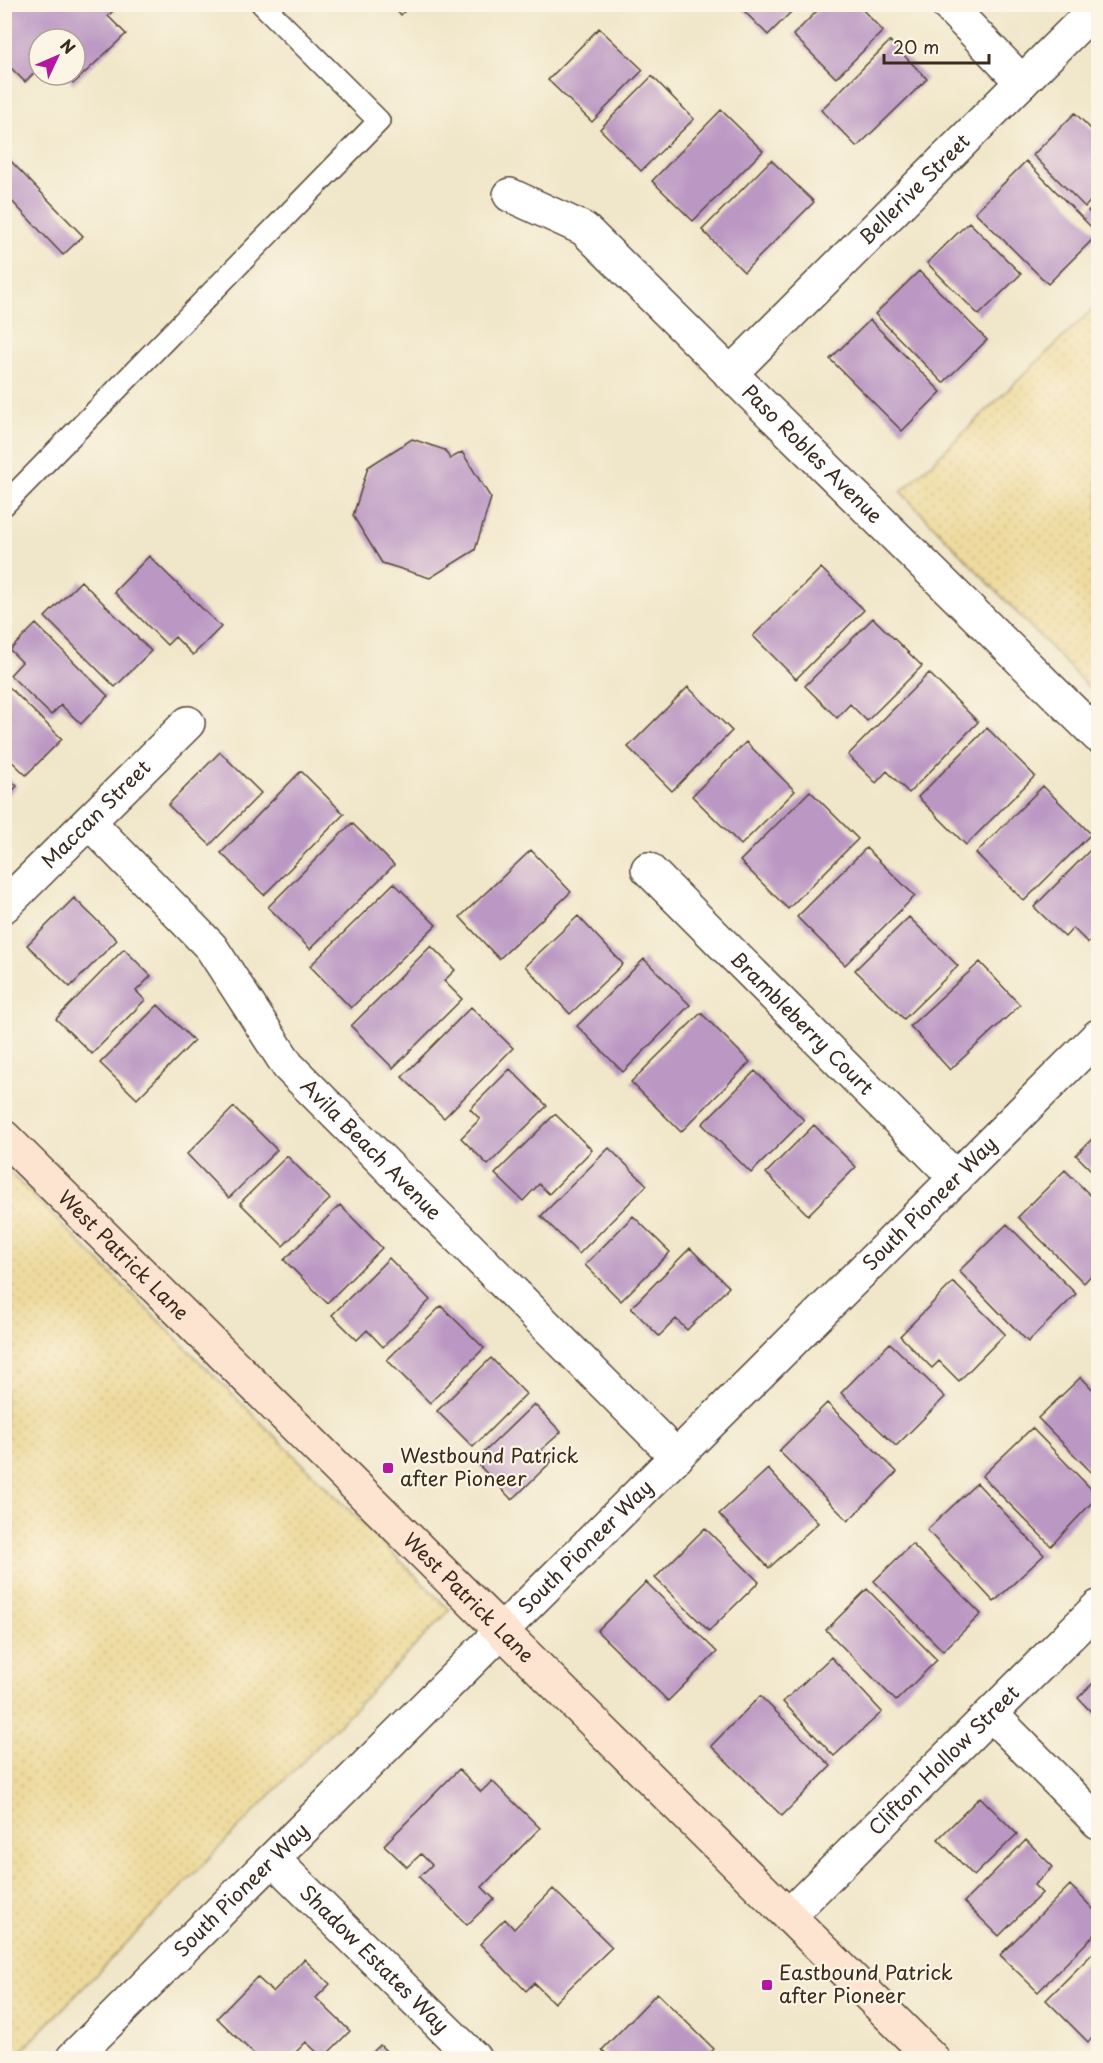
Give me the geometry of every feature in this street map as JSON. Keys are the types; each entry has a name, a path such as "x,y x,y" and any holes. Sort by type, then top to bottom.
{"street":[{"path":"947,4 1022,82"},
{"name":"Bellerive Street","path":"730,374 1098,6"},
{"name":"Paso Robles Avenue","path":"510,195 584,229 1098,736"},
{"name":"Maccan Street","path":"4,906 188,723"},
{"name":"Avila Beach Avenue","path":"89,822 211,946 288,1066 677,1457"},
{"name":"Brambleberry Court","path":"648,869 956,1178"},
{"name":"South Pioneer Way","path":"74,2058 1098,1036"},
{"name":"West Patrick Lane","path":"4,1137 932,2058"},
{"name":"Clifton Hollow Street","path":"789,1916 1098,1606"},
{"path":"991,1714 1098,1822"},
{"name":"Shadow Estates Way","path":"274,1860 474,2058"}],"lane":[{"path":"4,504 379,121 262,4"}],"sand":[{"path":"1098,304 1098,697 901,492"},
{"path":"5,1168 450,1610 15,2058 4,2058"}],"building":[{"path":"4,4 120,4 108,16 126,34 87,71 87,27 27,27 27,80 25,82 4,61"},
{"path":"391,4 411,4 401,15"},
{"path":"737,4 799,4 768,35"},
{"path":"824,4 857,4 883,31 836,78 793,35"},
{"path":"599,28 643,70 592,122 548,80"},
{"path":"890,41 927,79 857,147 821,110"},
{"path":"652,76 694,119 641,171 600,129"},
{"path":"721,110 763,151 693,221 652,181"},
{"path":"1075,113 1098,136 1098,193 1085,207 1033,155"},
{"path":"4,154 83,236 63,255 4,193"},
{"path":"771,160 814,202 744,272 702,230"},
{"path":"1026,161 1098,234 1048,284 975,212"},
{"path":"1098,201 1098,222 1088,211"},
{"path":"969,222 1021,274 979,315 927,263"},
{"path":"919,271 987,340 943,383 875,314"},
{"path":"870,320 941,392 902,431 830,359"},
{"path":"412,439 445,450 450,459 462,452 491,498 475,550 430,578 382,563 353,516 368,467"},
{"path":"149,556 221,627 193,655 175,637 167,645 114,592"},
{"path":"821,568 864,610 796,679 753,636"},
{"path":"81,581 151,651 115,687 45,617"},
{"path":"873,618 922,666 867,721 850,704 837,718 805,686"},
{"path":"36,624 108,696 81,724 61,705 51,715 10,675 22,662 10,650"},
{"path":"929,673 978,722 909,793 887,771 876,783 848,755"},
{"path":"4,682 62,739 26,775 4,754"},
{"path":"688,687 732,731 672,791 628,747"},
{"path":"987,728 1035,776 966,845 918,797"},
{"path":"746,742 795,791 741,845 692,796"},
{"path":"220,752 261,793 210,845 168,805"},
{"path":"301,771 344,814 264,895 221,853"},
{"path":"4,774 17,786 4,799"},
{"path":"1043,786 1091,834 1024,901 976,853"},
{"path":"810,791 858,839 788,909 740,861"},
{"path":"352,823 394,865 310,949 268,907"},
{"path":"1098,842 1098,933 1088,943 1073,928 1065,937 1034,907"},
{"path":"866,848 915,896 845,965 797,917"},
{"path":"531,850 571,892 499,959 460,917"},
{"path":"394,883 436,925 351,1008 310,966"},
{"path":"74,898 117,940 70,987 27,945"},
{"path":"578,916 623,964 570,1014 525,966"},
{"path":"909,917 958,966 904,1019 855,970"},
{"path":"431,946 455,970 444,981 462,999 393,1068 351,1026"},
{"path":"124,949 151,976 136,991 145,1000 92,1054 56,1019"},
{"path":"644,959 690,1005 623,1072 577,1026"},
{"path":"980,962 1020,1005 950,1070 910,1026"},
{"path":"158,1005 194,1041 137,1099 100,1063"},
{"path":"471,1007 513,1048 444,1118 402,1077"},
{"path":"701,1013 750,1062 681,1132 631,1082"},
{"path":"510,1069 547,1106 488,1165 461,1138 480,1119 470,1109"},
{"path":"755,1071 804,1120 751,1173 702,1124"},
{"path":"234,1107 277,1150 229,1198 187,1154"},
{"path":"555,1114 592,1150 549,1194 539,1184 523,1201 495,1174"},
{"path":"814,1125 856,1167 808,1215 766,1173"},
{"path":"1098,1133 1098,1177 1076,1155"},
{"path":"609,1148 647,1185 579,1254 541,1216"},
{"path":"287,1156 330,1199 283,1246 240,1203"},
{"path":"1065,1170 1098,1203 1098,1268 1084,1283 1018,1217"},
{"path":"340,1205 382,1248 327,1303 284,1260"},
{"path":"633,1216 670,1252 621,1301 585,1265"},
{"path":"1007,1224 1076,1294 1028,1342 959,1271"},
{"path":"690,1248 729,1287 687,1330 676,1319 659,1336 631,1308"},
{"path":"389,1258 430,1300 383,1347 367,1330 357,1340 332,1315"},
{"path":"953,1282 1005,1334 959,1381 939,1361 932,1368 900,1336"},
{"path":"441,1306 484,1348 430,1403 387,1360"},
{"path":"890,1343 945,1397 896,1446 841,1393"},
{"path":"491,1358 526,1394 473,1447 437,1411"},
{"path":"1081,1377 1098,1395 1098,1479 1038,1418"},
{"path":"827,1403 897,1472 848,1521 779,1451"},
{"path":"534,1404 561,1432 541,1450 552,1461 512,1500 475,1461"},
{"path":"1032,1428 1098,1496 1051,1546 982,1476"},
{"path":"768,1469 818,1523 769,1568 719,1514"},
{"path":"977,1483 1044,1555 994,1602 927,1530"},
{"path":"705,1528 759,1582 709,1631 655,1578"},
{"path":"912,1544 981,1614 943,1651 874,1581"},
{"path":"646,1582 717,1652 668,1701 597,1631"},
{"path":"867,1589 937,1660 896,1701 826,1630"},
{"path":"831,1657 882,1712 834,1756 783,1702"},
{"path":"1098,1678 1098,1719 1078,1698"},
{"path":"760,1696 831,1766 782,1816 711,1746"},
{"path":"459,1769 481,1792 492,1781 540,1828 482,1887 494,1899 467,1925 419,1877 432,1865 421,1854 407,1867 384,1845"},
{"path":"980,1797 1017,1834 974,1876 938,1839"},
{"path":"1026,1840 1053,1867 1034,1885 1042,1893 999,1936 964,1902"},
{"path":"1070,1885 1098,1914 1098,1931 1038,1992 1000,1955"},
{"path":"553,1889 612,1947 554,2003 534,1983 526,1991 480,1944 505,1919 514,1929"},
{"path":"1098,1948 1098,2032 1088,2042 1046,2000"},
{"path":"304,1959 330,1984 316,1998 350,2031 323,2058 306,2042 290,2058 258,2058 217,2018 257,1977 273,1992"},
{"path":"657,1993 714,2049 705,2058 611,2058 602,2050"},
{"path":"380,2045 393,2058 367,2058"}],"place":[{"name":"Westbound Patrick after Pioneer","path":"388,1468"},
{"name":"Eastbound Patrick after Pioneer","path":"767,1985"}]}
